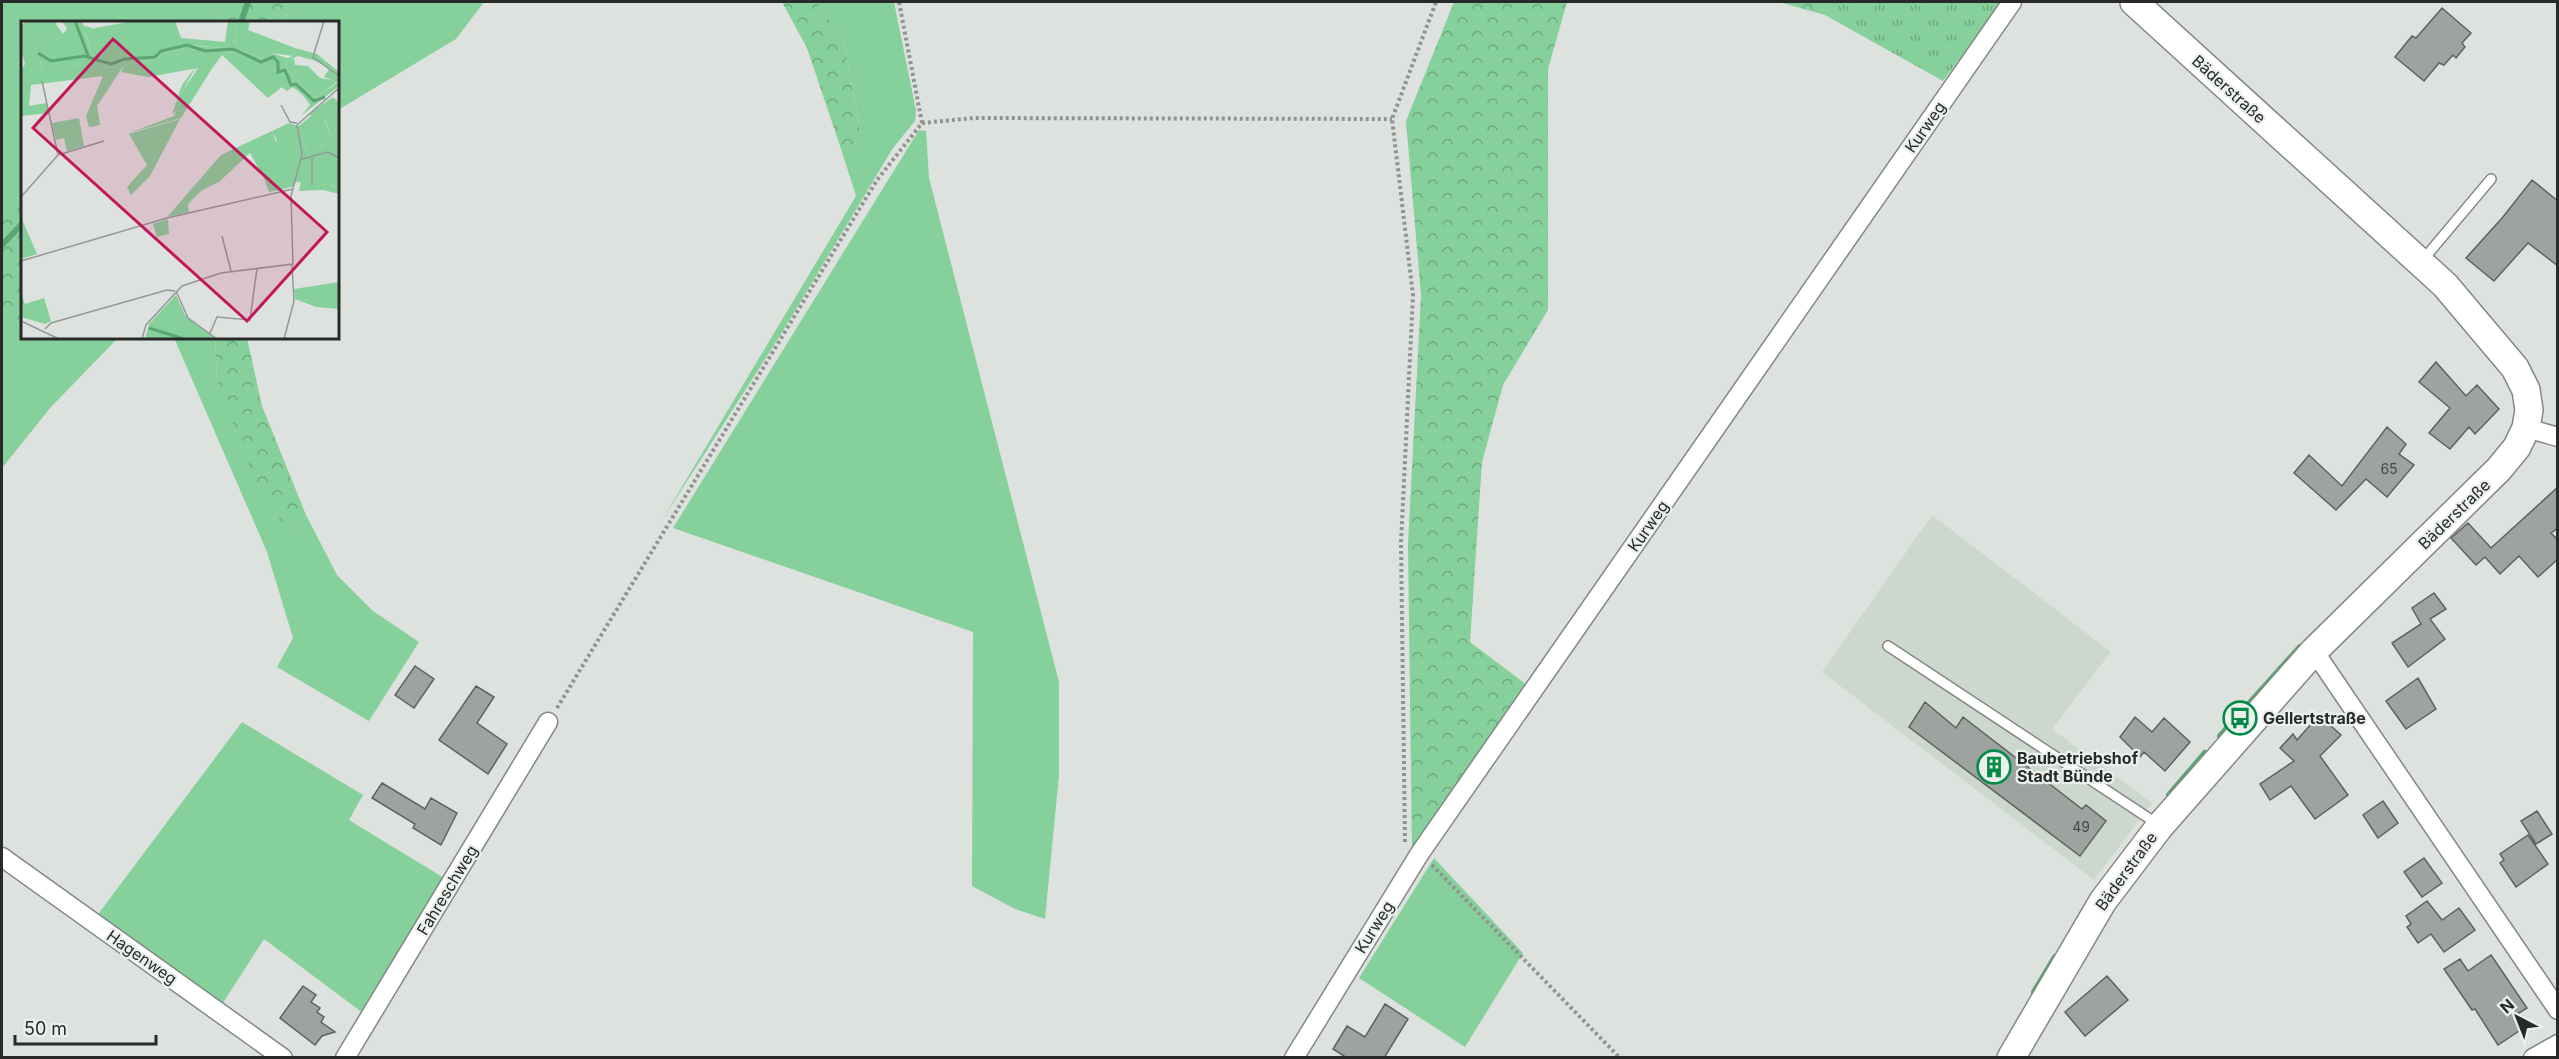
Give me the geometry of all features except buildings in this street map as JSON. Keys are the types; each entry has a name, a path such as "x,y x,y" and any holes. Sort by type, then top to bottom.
{"street":[{"name":"Kurweg","path":"1294,1058 1420,853 2012,2"},
{"name":"Bäderstraße","path":"2011,1058 2103,901 2160,826 2314,651 2499,469 2517,447 2526,428 2529,410 2526,390 2515,368 2445,285 2134,2"},
{"path":"2526,428 2558,437"},
{"path":"2314,651 2558,1010"},
{"name":"Fahreschweg","path":"345,1058 548,722"},
{"name":"Hagenweg","path":"2,857 283,1058"},
{"path":"2533,1058 2558,1044"}],"lane":[{"path":"2421,263 2491,179"},
{"path":"1888,646 2160,826"}],"path":[{"path":"899,2 922,123"},
{"path":"1406,876 1401,543 1413,295 1392,119 1436,2"},
{"path":"548,722 877,180 922,123 974,118 1392,119"},
{"path":"1420,853 1620,1058"}],"shaded area":[{"path":"1932,515 2111,652 2052,729 2152,803 2094,880 1822,672"}],"green space":[{"path":"2,2 230,2 216,21 21,21 21,206 2,214"},
{"path":"230,2 301,2 281,21 216,21"},
{"path":"301,2 484,2 456,39 339,109 339,21 281,21"},
{"path":"782,2 817,2 844,41 862,141 841,149 807,48"},
{"path":"817,2 894,2 916,110 915,121 893,148 781,334 661,522 856,196 841,149 862,141 844,41"},
{"path":"1454,2 1567,2 1548,69 1548,310 1503,385 1482,462 1470,642 1527,685 1412,853 1408,544 1421,295 1406,121"},
{"path":"1779,2 1821,2 1825,15"},
{"path":"1821,2 2002,2 1943,81 1825,15"},
{"path":"919,130 926,131 929,178 1059,682 1059,775 1045,919 1015,909 972,886 973,632 673,528"},
{"path":"21,206 21,320 2,329 2,214"},
{"path":"21,320 21,339 117,339 51,407 2,468 2,329"},
{"path":"174,339 215,339 217,380 290,532 306,515 337,575 373,611 419,642 369,721 277,667 293,638 267,552"},
{"path":"215,339 247,339 262,406 306,515 290,532 260,494 217,380"},
{"path":"242,722 363,795 349,820 444,878 363,1013 264,939 221,1006 96,917"},
{"path":"1434,858 1523,953 1465,1047 1359,978"}],"waterway":[{"path":"241,21 248,2"},
{"path":"2,245 21,225"},
{"path":"2220,736 2300,647"},
{"path":"2169,795 2205,753"},
{"path":"2034,992 2055,957"}],"place":[{"name":"Gellertstraße","path":"2240,718"},
{"name":"Baubetriebshof Stadt Bünde","path":"1994,767"}]}
